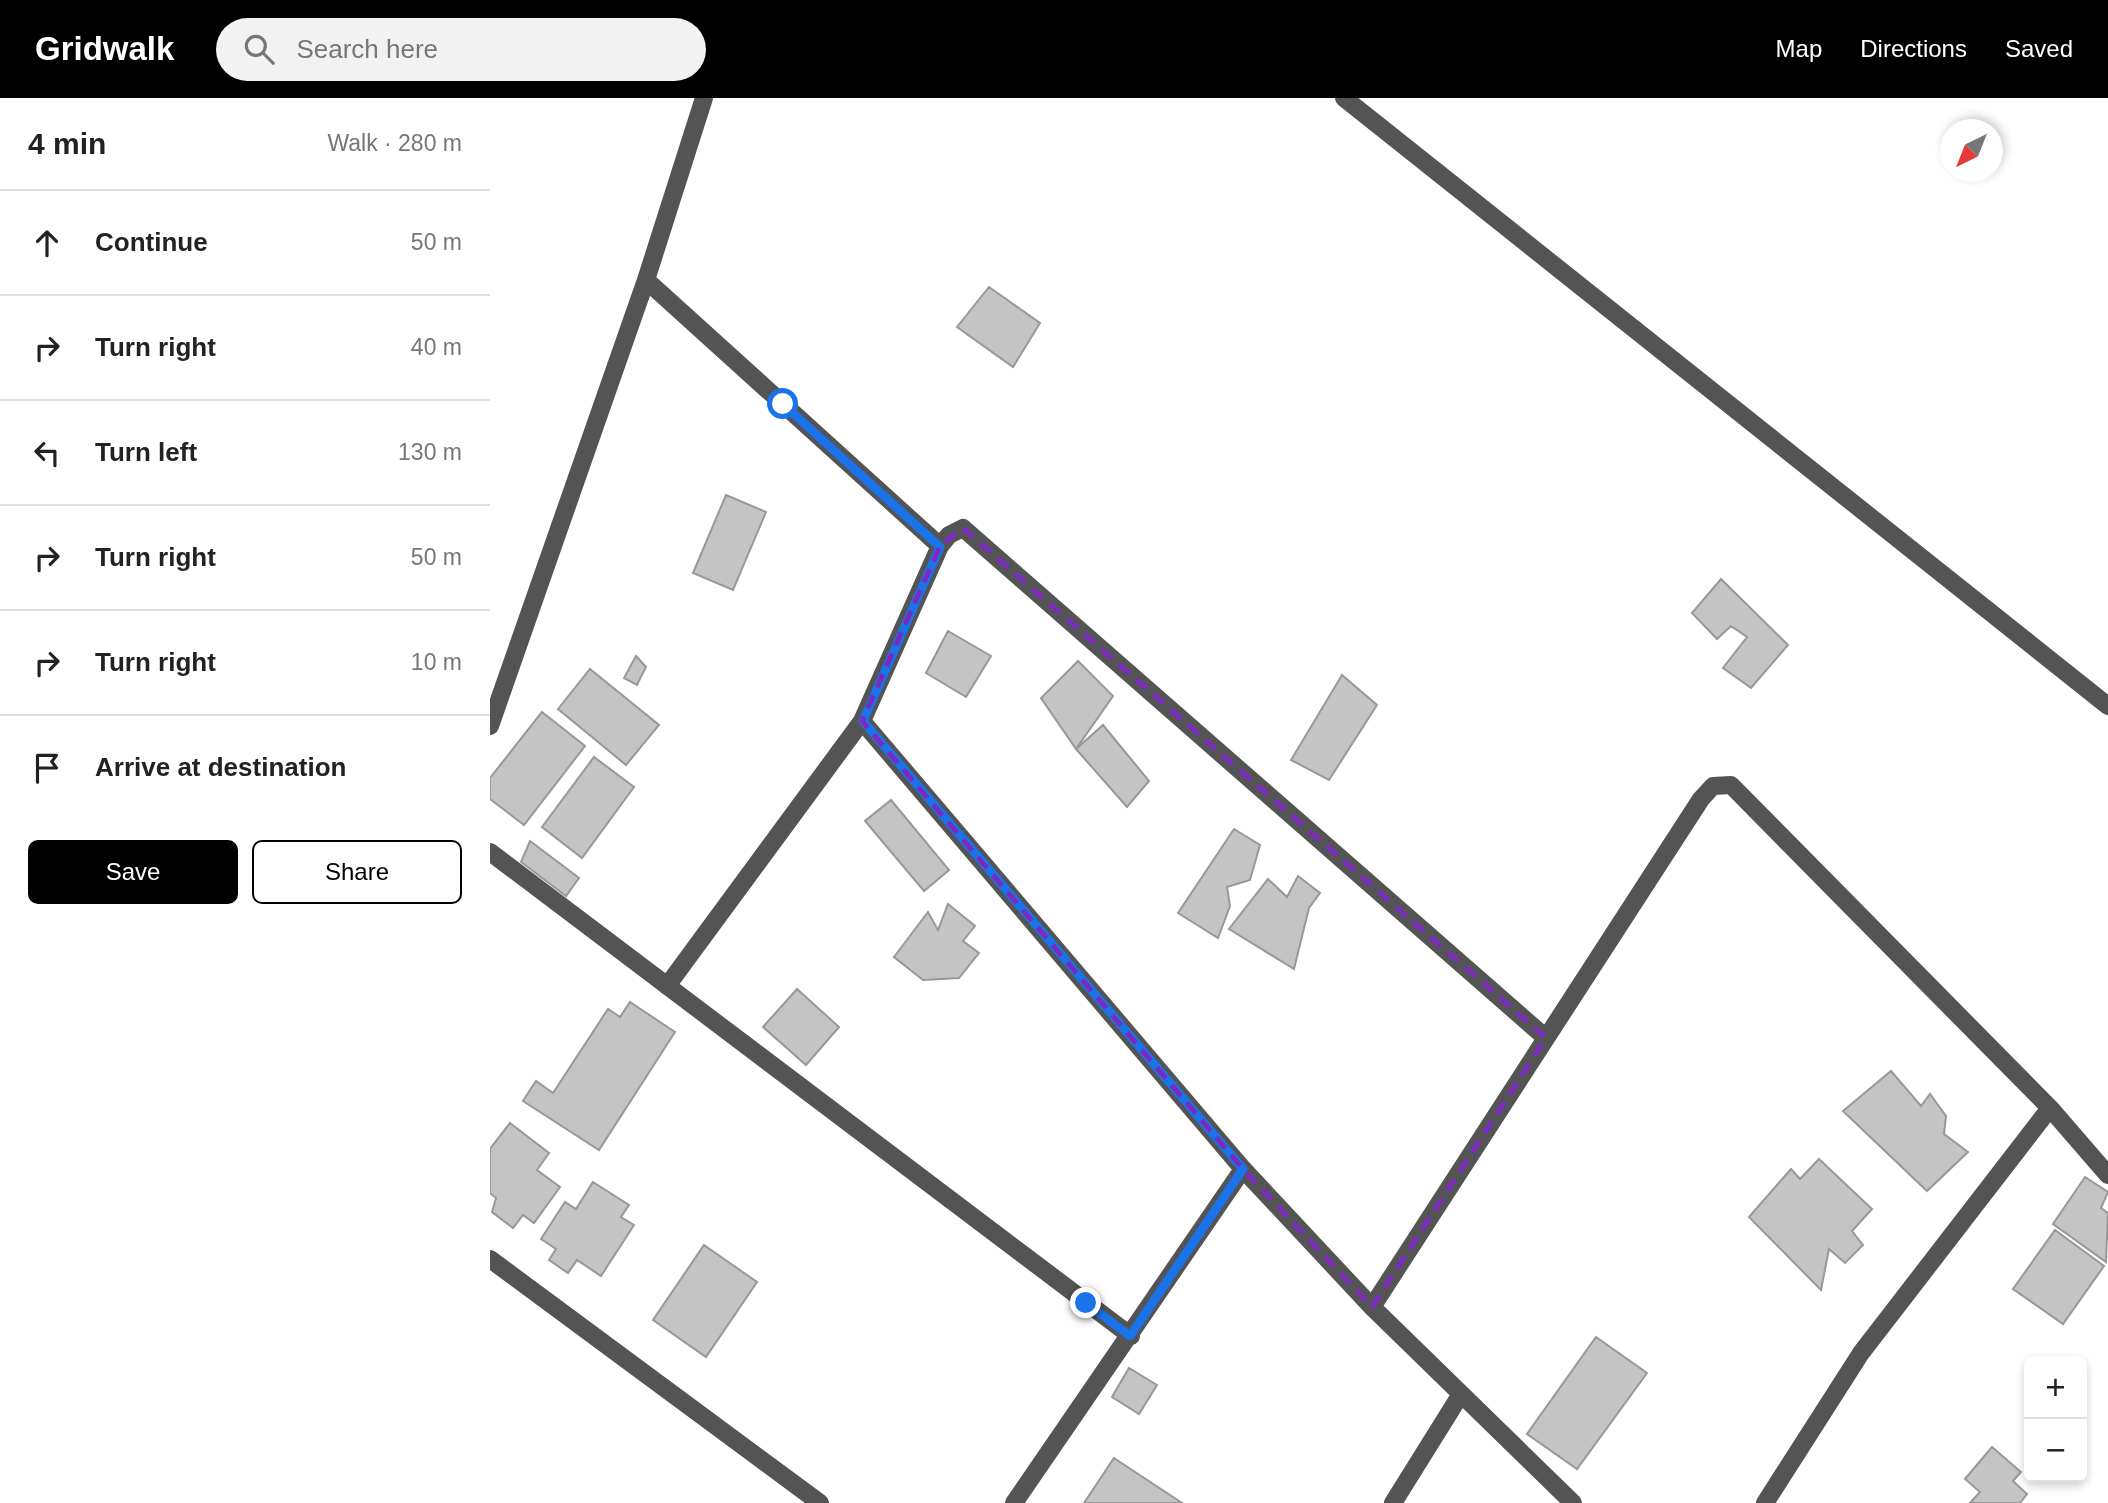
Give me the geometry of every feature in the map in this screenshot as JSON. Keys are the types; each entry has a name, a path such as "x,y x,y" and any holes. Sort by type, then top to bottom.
{"street":[{"path":"490,726 646,280 704,98"},
{"path":"1344,98 2108,706"},
{"path":"646,280 940,547"},
{"path":"667,986 863,721 940,547 949,534 963,528 1546,1038"},
{"path":"863,721 1243,1169 1372,1307 1573,1503"},
{"path":"1372,1307 1701,799 1713,786 1731,785 2050,1108 2108,1175"},
{"path":"490,852 1130,1336"},
{"path":"1765,1503 1861,1353 2050,1108"},
{"path":"1014,1503 1243,1169"},
{"path":"490,1259 820,1503"},
{"path":"1393,1503 1461,1394"}],"highlighted area":[{"path":"963,528 1546,1038 1372,1307 1243,1169 862,721 940,546"}],"building":[{"path":"989,287 1040,323 1013,367 957,327"},
{"path":"726,495 766,512 733,590 693,573"},
{"path":"1721,579 1788,645 1751,688 1723,668 1747,637 1731,626 1717,639 1692,613"},
{"path":"948,631 991,656 966,697 926,673"},
{"path":"636,656 646,667 637,685 624,678"},
{"path":"1078,661 1113,696 1076,749 1041,698"},
{"path":"590,669 659,725 626,765 558,709"},
{"path":"1342,675 1377,705 1329,780 1291,760"},
{"path":"542,712 585,746 524,825 490,799 490,778"},
{"path":"1103,725 1149,781 1127,807 1076,749"},
{"path":"594,757 634,787 582,858 542,827"},
{"path":"891,800 949,870 924,891 865,821"},
{"path":"1234,829 1260,845 1250,880 1227,887 1230,906 1218,938 1178,913"},
{"path":"530,841 579,878 566,896 521,862"},
{"path":"1298,876 1320,893 1309,908 1294,969 1229,929 1268,879 1287,897"},
{"path":"948,904 975,926 963,941 979,953 959,978 923,980 894,957 928,912 938,930"},
{"path":"797,989 839,1027 806,1065 763,1027"},
{"path":"630,1002 675,1032 599,1150 523,1101 536,1081 553,1093 608,1009 620,1017"},
{"path":"1891,1071 1921,1106 1930,1094 1946,1116 1944,1134 1968,1152 1927,1191 1843,1111"},
{"path":"510,1123 549,1153 537,1170 560,1187 534,1223 523,1215 513,1228 492,1212 496,1198 490,1193 490,1149"},
{"path":"1819,1159 1872,1209 1852,1231 1863,1245 1845,1263 1829,1249 1821,1290 1749,1217 1791,1169 1800,1179"},
{"path":"2085,1177 2108,1192 2101,1208 2108,1213 2106,1262 2053,1224"},
{"path":"593,1182 629,1205 621,1217 634,1225 601,1276 577,1260 568,1273 549,1260 556,1249 541,1239 565,1202 576,1209"},
{"path":"2055,1230 2104,1266 2063,1324 2013,1289"},
{"path":"704,1245 757,1282 706,1357 653,1320"},
{"path":"1596,1337 1647,1373 1577,1469 1527,1434"},
{"path":"1129,1368 1157,1385 1139,1414 1112,1397"},
{"path":"1992,1447 2021,1472 2013,1481 2027,1494 2020,1503 1970,1503 1980,1492 1965,1479"},
{"path":"1114,1458 1182,1503 1084,1503"}],"route":[{"path":"783,404 940,547 863,721 1243,1169 1130,1336 1086,1303"}]}
